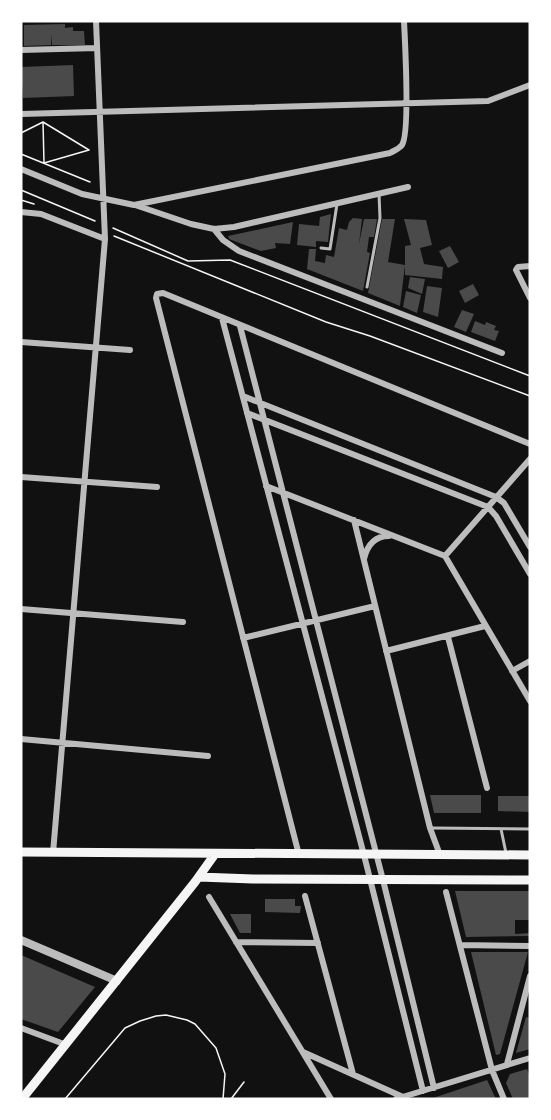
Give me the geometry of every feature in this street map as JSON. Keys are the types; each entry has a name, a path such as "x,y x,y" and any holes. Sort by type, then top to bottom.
{"main road":[{"path":"21,852 530,855"},
{"path":"22,1099 215,854"},
{"path":"199,877 530,880"}],"street":[{"path":"53,853 105,232 96,21"},
{"path":"134,205 390,153 401,147 404,141 406,104 404,21"},
{"path":"21,50 97,48"},
{"path":"21,114 488,101 530,85"},
{"path":"21,169 82,194 134,205 191,224 214,229 234,227 408,187"},
{"path":"21,212 41,214 105,232"},
{"path":"214,229 223,240 239,251 502,353"},
{"path":"530,266 518,267 516,270 530,298"},
{"path":"299,855 156,296 163,293 530,444"},
{"path":"222,318 364,855 423,1092"},
{"path":"240,326 383,879 434,1088"},
{"path":"21,342 130,350"},
{"path":"243,396 496,497 504,503 530,547"},
{"path":"247,412 488,507 496,516 530,574"},
{"path":"445,556 530,459"},
{"path":"21,477 157,487"},
{"path":"266,486 445,556 530,701"},
{"path":"354,520 430,828 440,855"},
{"path":"364,560 373,541 385,536 394,536"},
{"path":"243,638 375,606"},
{"path":"21,609 183,622"},
{"path":"386,651 485,626"},
{"path":"448,636 488,788"},
{"path":"512,671 530,661"},
{"path":"21,739 208,756"},
{"path":"447,892 492,1070 504,1099"},
{"path":"305,896 352,1074"},
{"path":"209,897 331,1099"},
{"path":"21,940 117,981"},
{"path":"236,942 318,943"},
{"path":"460,945 530,946"},
{"path":"507,1064 530,976"},
{"path":"21,1028 64,1044"},
{"path":"302,1052 402,1099 530,1058"}],"lane":[{"path":"367,287 380,218 379,194"},
{"path":"321,248 330,249 337,204"},
{"path":"430,828 530,829"},
{"path":"501,829 507,855"}],"path":[{"path":"43,118 44,163"},
{"path":"21,133 43,122"},
{"path":"43,122 89,150 44,163"},
{"path":"21,154 90,182"},
{"path":"21,190 105,232 326,322 370,336 530,396"},
{"path":"105,232 188,261 230,260 530,376"},
{"path":"65,1099 125,1028 140,1021 166,1015 187,1020 206,1033 222,1061 225,1074 223,1099"},
{"path":"231,1099 244,1082"}],"building":[{"path":"65,24 65,28 73,27 73,31 84,31 85,45 52,45 52,34 51,45 24,46 24,25"},
{"path":"73,65 74,96 23,98 21,67"},
{"path":"331,214 328,242 316,241 316,247 297,245 299,224 319,226 320,217"},
{"path":"353,218 362,219 359,244 364,219 377,219 374,237 369,237 367,252 370,253 363,291 307,269 309,249 316,249 315,261 325,263 326,255 334,257 339,228 347,230"},
{"path":"382,219 395,219 388,262 405,265 400,306 368,293"},
{"path":"404,219 426,220 432,245 420,248 424,264 443,267 442,279 405,275 405,246 411,245"},
{"path":"293,222 290,244 275,243 276,248 261,251 229,239 228,236"},
{"path":"450,246 459,262 448,268 439,251"},
{"path":"410,277 425,279 422,294 408,288"},
{"path":"473,284 479,295 465,303 459,291"},
{"path":"427,286 442,288 438,317 423,312"},
{"path":"406,291 421,295 417,313 403,307"},
{"path":"462,310 474,314 466,332 454,327"},
{"path":"475,321 496,326 494,330 499,331 495,341 471,332"},
{"path":"430,795 481,795 481,813 434,813"},
{"path":"498,796 530,796 530,812 498,811"},
{"path":"455,891 530,891 530,920 515,920 515,934 530,933 530,936 466,937"},
{"path":"265,899 295,899 295,906 301,906 300,913 265,912"},
{"path":"230,914 251,914 251,933 240,933"},
{"path":"471,952 528,952 500,1054 496,1055"},
{"path":"21,955 95,987 58,1032 21,1019"},
{"path":"526,1017 530,1018 530,1049 516,1053"},
{"path":"527,1069 530,1077 530,1099 513,1099 506,1083 510,1074"},
{"path":"487,1080 496,1099 430,1099"}]}
